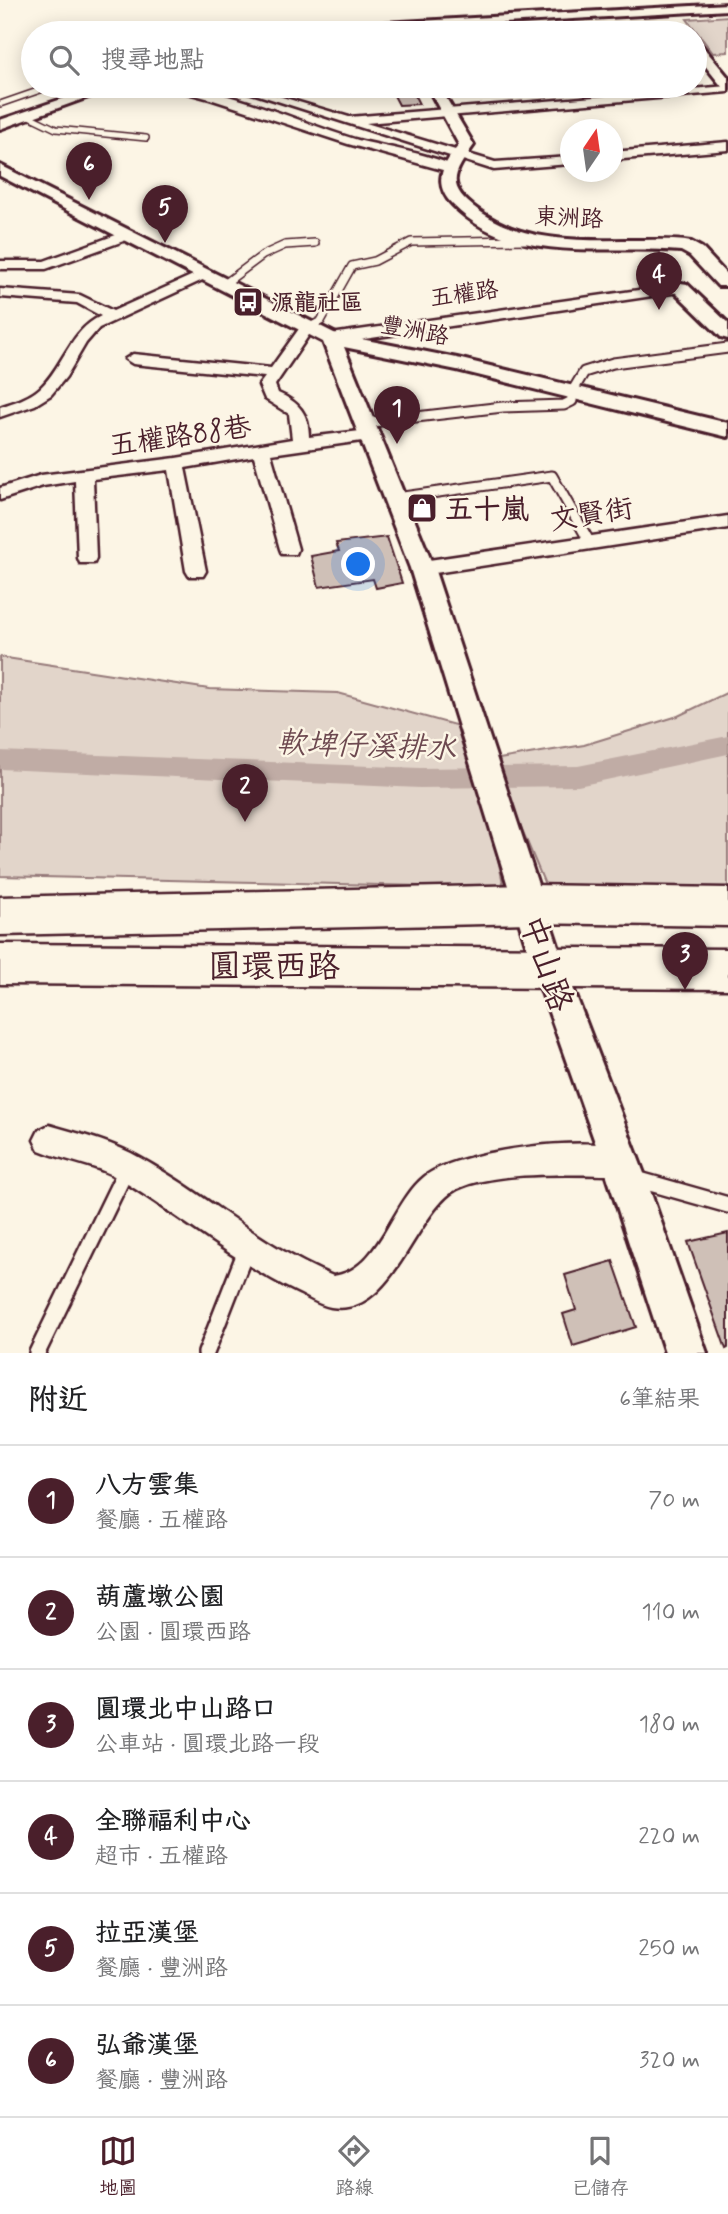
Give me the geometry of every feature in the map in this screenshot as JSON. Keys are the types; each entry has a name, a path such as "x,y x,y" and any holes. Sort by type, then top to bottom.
{"main road":[{"name":"圓環西路","path":"0,916 528,904 728,907"},
{"name":"圓環西路","path":"0,964 728,969"}],"street":[{"path":"653,0 668,13"},
{"path":"564,21 728,7"},
{"path":"406,21 668,13 728,15"},
{"path":"433,21 439,18"},
{"path":"707,63 728,87"},
{"path":"707,89 728,87"},
{"path":"0,112 31,98"},
{"path":"0,125 79,98"},
{"path":"219,98 352,142 454,162 494,166 560,161"},
{"path":"276,98 347,121 454,162"},
{"name":"東洲路","path":"440,98 467,145 454,162 447,184 454,198 487,224 525,240 685,246 696,252 726,281"},
{"path":"347,121 599,98"},
{"path":"623,155 728,146"},
{"name":"豐洲路","path":"0,170 306,329 331,339 457,364 728,430"},
{"path":"0,265 46,265 127,235"},
{"path":"0,412 33,400 48,390 81,336 111,316 201,275"},
{"name":"五權路","path":"331,339 726,281"},
{"path":"681,288 728,333"},
{"path":"0,293 80,299 111,316"},
{"path":"300,443 299,414 288,402 271,396 267,385 306,329"},
{"path":"331,339 422,568"},
{"path":"133,359 274,373"},
{"name":"五權路88巷","path":"0,494 41,481 176,464 367,429"},
{"path":"261,450 289,549"},
{"path":"176,464 196,571"},
{"path":"84,474 87,558"},
{"name":"文賢街","path":"422,568 728,522"},
{"name":"中山路","path":"422,568 549,967 623,1168 686,1353"},
{"path":"48,1140 95,1152 127,1167 247,1248 281,1268 334,1292 353,1288 370,1278 435,1186 471,1170 519,1161 623,1168"}],"lane":[{"path":"0,104 21,98"},
{"path":"29,116 55,129 146,138"},
{"path":"306,329 321,321 352,266 375,261 411,242 525,240"},
{"path":"223,285 263,255 285,245 315,243"},
{"path":"367,429 503,407 564,405 572,401 572,392 584,372 613,363 728,348"},
{"path":"396,498 552,476 589,541"},
{"path":"37,1353 127,1167"},
{"path":"623,1168 728,1205"},
{"path":"206,1353 247,1248"}],"shaded area":[{"path":"728,16 728,52 713,53 707,45 707,21 687,19"},
{"path":"0,657 209,689 338,693 466,728 479,768 504,888 0,876"},
{"path":"728,692 728,888 546,887 493,760 584,745 678,716"}],"building":[{"path":"395,98 416,98 419,104 399,105"},
{"path":"387,537 402,583 376,588 373,579 319,587 311,556 339,551 336,543"},
{"path":"728,1233 728,1348 726,1349 688,1242"},
{"path":"613,1261 636,1327 573,1346 563,1314 576,1310 565,1275"}],"waterway":[{"name":"軟埤仔溪排水","path":"0,760 420,778 578,776 728,745"}],"place":[{"name":"弘爺漢堡","path":"89,200"},
{"name":"拉亞漢堡","path":"165,243"},
{"name":"源龍社區","path":"248,302"},
{"name":"全聯福利中心","path":"659,310"},
{"name":"八方雲集","path":"397,444"},
{"name":"五十嵐","path":"422,508"},
{"name":"葫蘆墩公園","path":"245,822"},
{"name":"圓環北中山路口","path":"685,990"}]}
